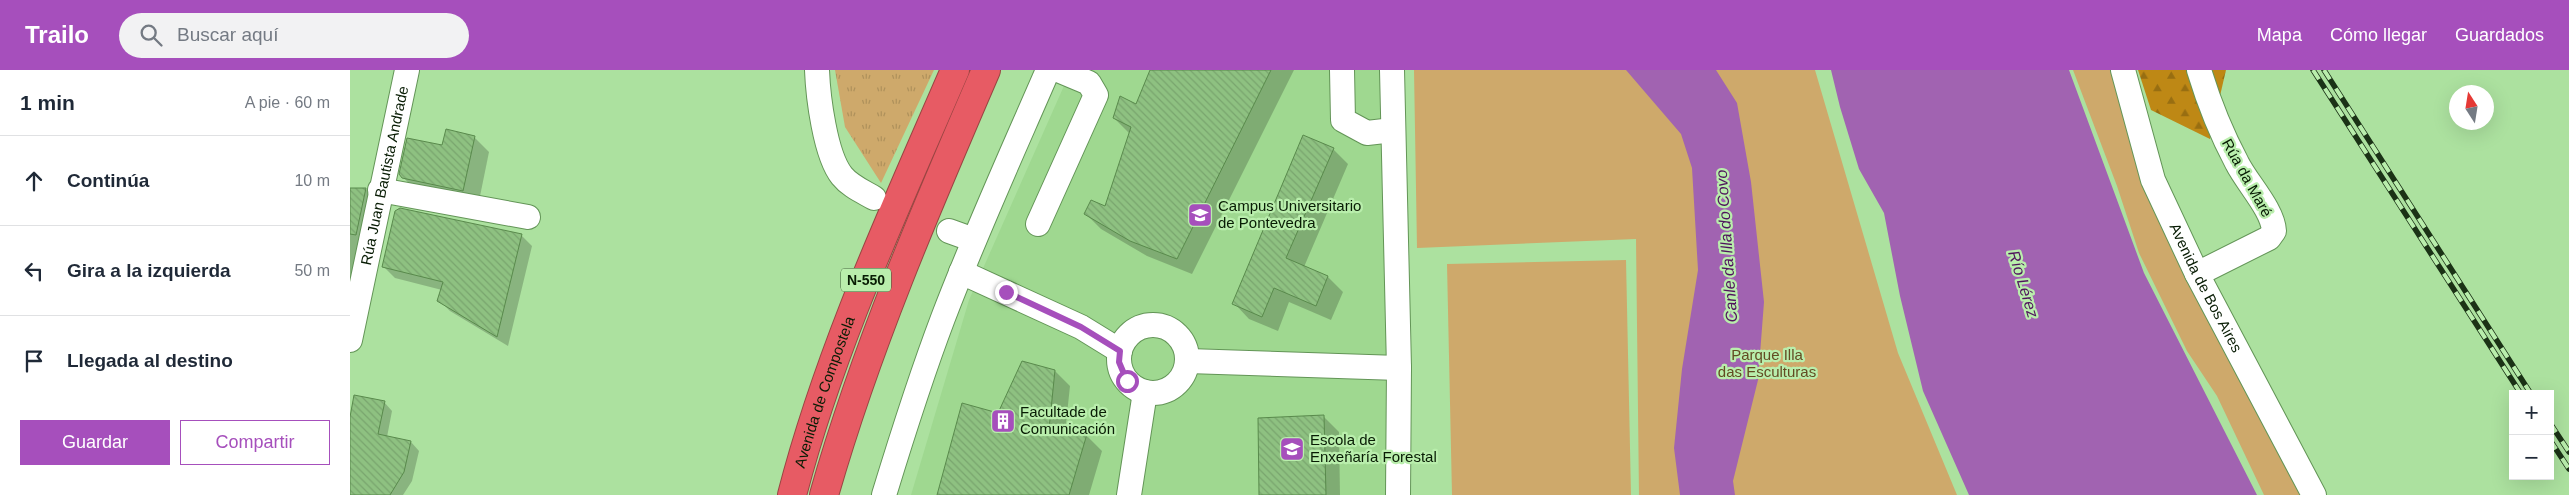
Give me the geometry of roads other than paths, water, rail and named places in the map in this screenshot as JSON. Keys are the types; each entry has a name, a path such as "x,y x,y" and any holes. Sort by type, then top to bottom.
{"highway":[{"name":"Avenida de Compostela","path":"792,495 800,465 849,324 878,248 955,70"},
{"name":"Avenida de Compostela","path":"824,495 871,350 906,255 986,70"}],"street":[{"name":"Rúa Juan Bautista Andrade","path":"350,340 380,190 407,70"},
{"path":"817,70 821,106 833,158 840,174 850,185 874,198"},
{"path":"884,495 913,402 961,272 1048,70"},
{"path":"1038,224 1096,95 1089,83 1058,70"},
{"path":"1342,70 1343,120 1367,132 1393,130"},
{"path":"1392,70 1399,368 1398,495"},
{"name":"Avenida de Bos Aires","path":"2122,70 2154,180 2197,274 2314,495"},
{"name":"Rúa da Maré","path":"2197,274 2269,238 2274,231 2272,220 2238,165 2211,110 2199,70"},
{"path":"380,190 528,217"},
{"path":"949,230 974,240"},
{"path":"961,272 1081,327 1120,351"},
{"path":"1153,324 1164,326 1182,340 1187,350 1188,361 1184,373 1178,382 1157,393 1145,392 1131,384 1122,372 1120,351 1124,340 1132,332 1141,326 1153,324"},
{"path":"1188,361 1399,368"},
{"path":"1129,495 1145,392"}],"water":[{"name":"Canle da Illa do Covo","path":"1626,70 1716,70 1737,103 1751,182 1764,302 1758,380 1733,481 1735,495 1680,495 1674,448 1682,369 1698,270 1692,168 1681,134"},
{"name":"Río Lérez","path":"1831,70 2069,70 2144,273 2257,495 1969,495 1923,391 1900,296 1884,213 1859,169"}],"railway":[{"path":"2313,70 2518,390"},
{"path":"2324,70 2528,390"},
{"path":"2554,429 2569,452"},
{"path":"2554,446 2569,469"}],"place":[{"name":"Campus Universitario de Pontevedra","path":"1200,215"},
{"name":"Facultade de Comunicación","path":"1003,421"},
{"name":"Escola de Enxeñaría Forestal","path":"1292,449"}],"park label":[{"name":"Parque Illa das Esculturas","path":"1767,364"}]}
